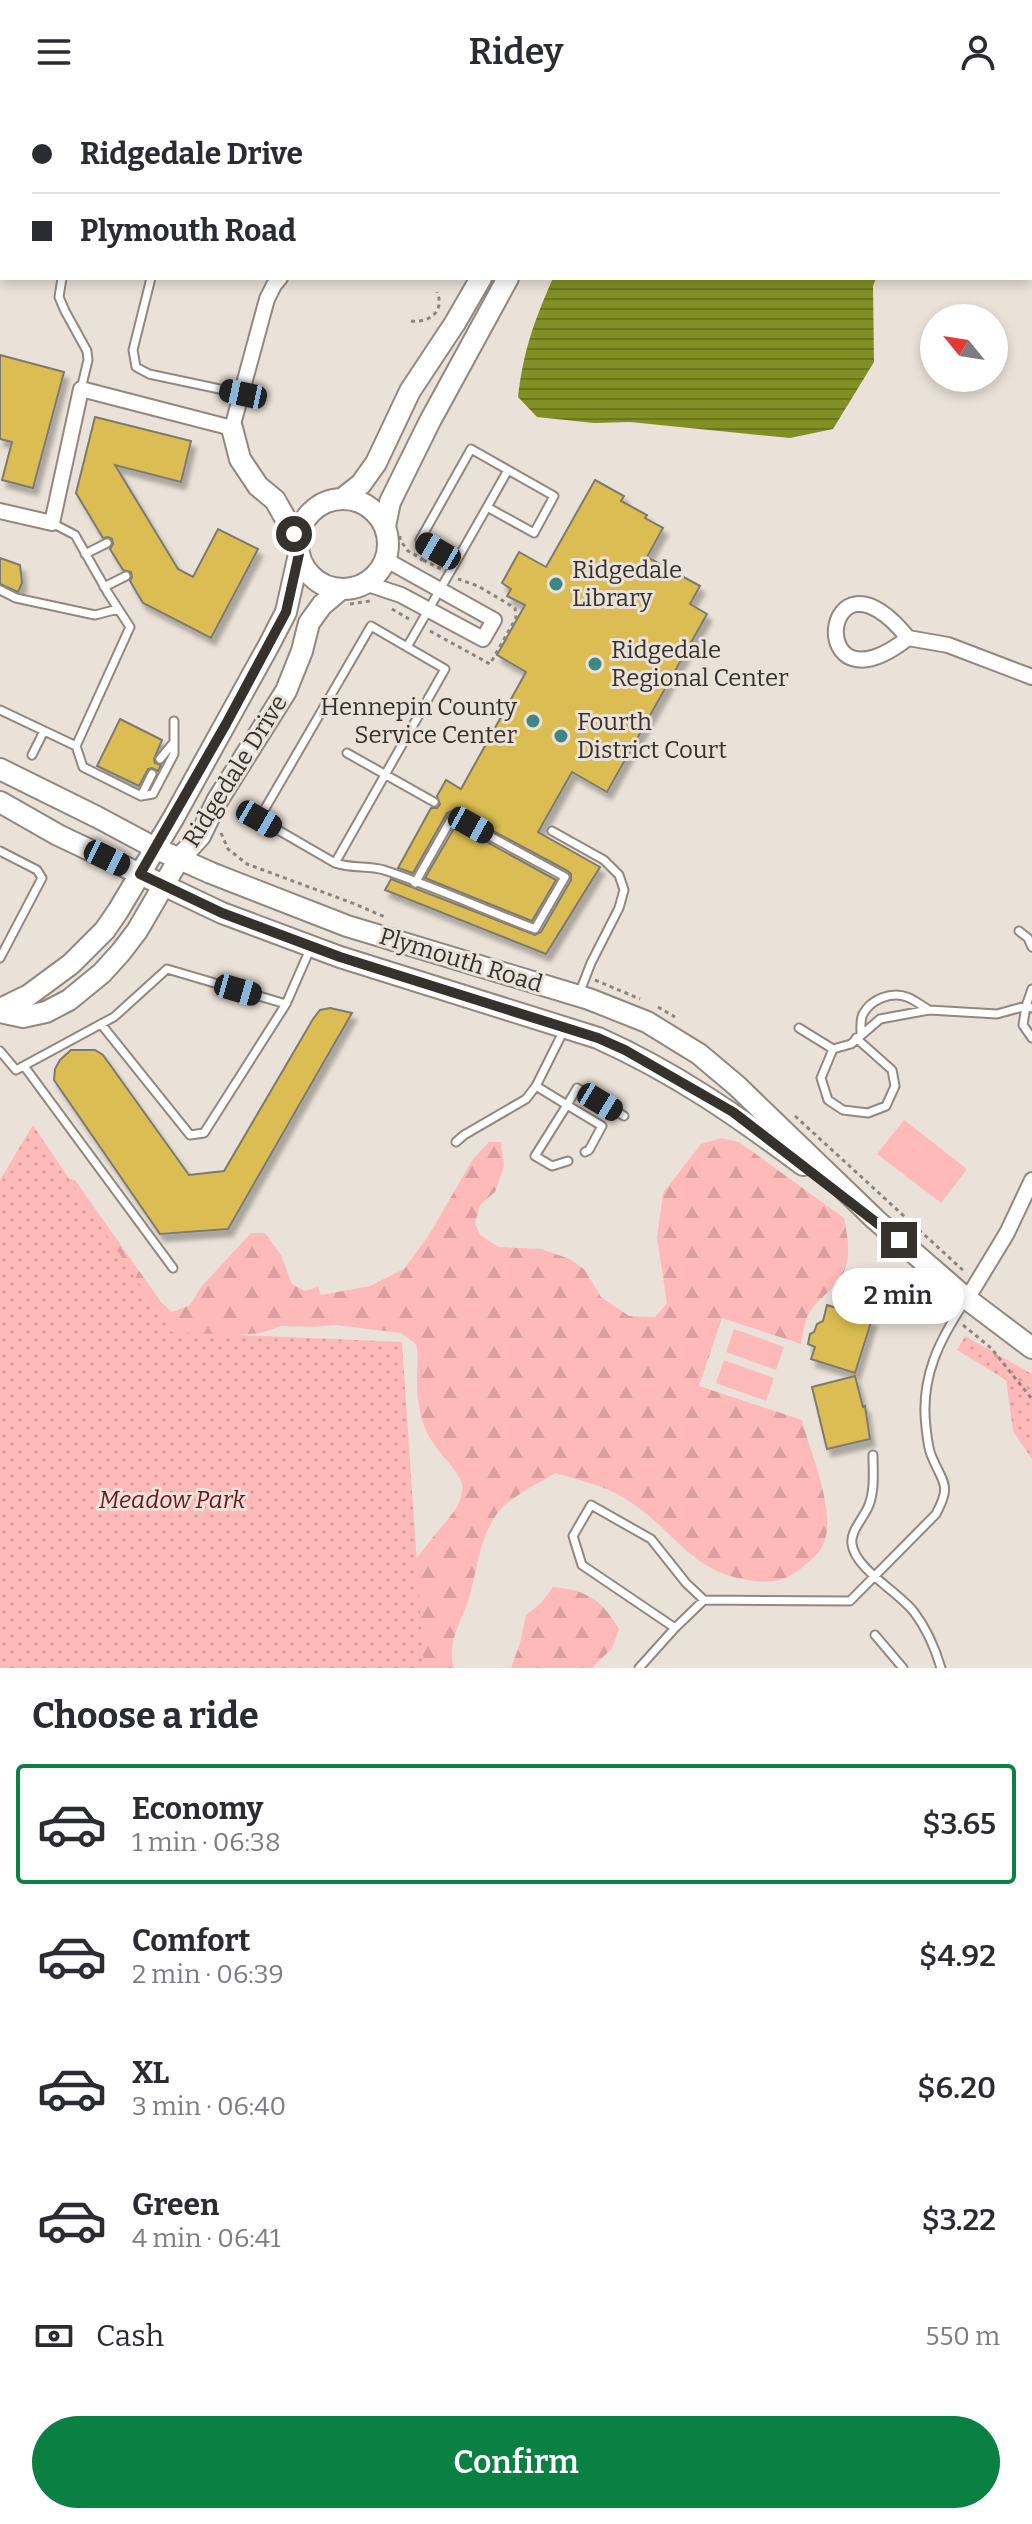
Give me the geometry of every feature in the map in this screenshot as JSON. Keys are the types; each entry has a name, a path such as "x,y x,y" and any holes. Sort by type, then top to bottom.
{"main road":[{"path":"342,499 361,484 376,463 410,391 480,280"},
{"path":"385,526 390,502 423,433 507,280"},
{"path":"232,428 240,459 258,486 275,500 299,547 306,570 317,581 341,589 365,583 375,576 387,555 388,540 385,526 368,506 355,500 342,499 319,506 275,500"},
{"path":"299,547 303,525 319,506"},
{"name":"Ridgedale Drive","path":"0,1010 53,980 105,930 226,724 286,612 299,547"},
{"name":"Ridgedale Drive","path":"0,1010 23,1017 46,1012 69,1000 102,973 121,952 137,931 179,859 200,836 217,801 286,691 309,623 322,605 341,589"},
{"name":"Plymouth Road","path":"0,769 211,873 347,926 578,996 647,1022 699,1054 737,1086 876,1220 967,1299 1032,1348"},
{"name":"Plymouth Road","path":"0,802 58,835 222,913 312,946 598,1038 625,1050 733,1112 876,1220"},
{"path":"565,1028 578,996"}],"street":[{"path":"0,511 52,523 81,389 232,428 267,299 278,280"},
{"path":"365,583 401,595 483,639 494,620 390,562 387,555"},
{"path":"908,638 880,657 856,659 836,643 834,630 837,617 857,602 886,614 908,638 948,645 1032,677"},
{"path":"967,1299 1007,1233 1032,1180"}],"lane":[{"path":"62,280 59,297 87,351 81,389"},
{"path":"150,280 133,350 136,367 149,374 243,394"},
{"path":"456,561 420,540 471,449 554,496 534,533 487,507"},
{"path":"407,647 508,470"},
{"path":"52,523 75,535 130,627 76,746 83,767 141,796 153,794 174,754 174,721"},
{"path":"85,554 107,543"},
{"path":"104,587 126,576"},
{"path":"0,590 16,598 95,615 118,609"},
{"path":"335,863 445,669 371,626 259,819 335,863 350,868 381,869 415,883 535,929 565,877 453,816 415,883"},
{"path":"1,714 76,746"},
{"path":"32,755 44,731"},
{"path":"160,759 174,742"},
{"path":"347,753 434,802"},
{"path":"141,796 152,774"},
{"path":"552,831 604,860 619,875 624,890 619,908 578,996"},
{"path":"0,851 37,870 42,878 0,958"},
{"path":"1019,931 1028,938 1032,947"},
{"path":"101,1024 190,1135 204,1133 286,1004 312,946"},
{"path":"0,1051 16,1070 114,1017 167,969 286,1004"},
{"path":"1032,989 1023,1025 1032,1038"},
{"path":"859,1036 861,1017 869,1006 881,998 896,994 908,997 929,1010"},
{"path":"799,1028 833,1049 851,1044 880,1019 929,1010 997,1014 1029,1007"},
{"path":"456,1142 526,1099 536,1086 565,1028"},
{"path":"833,1049 821,1078 828,1100 843,1110 868,1113 886,1106 895,1086 892,1070 859,1036"},
{"path":"24,1066 173,1268"},
{"path":"536,1086 602,1126 585,1152"},
{"path":"568,1161 552,1166 535,1156 577,1088 624,1116"},
{"path":"675,1628 582,1565 573,1536 591,1505 651,1539 686,1583 704,1600 850,1601 936,1514 943,1500 945,1479 931,1456 926,1429 926,1381 933,1358 967,1299"},
{"path":"873,1455 873,1490 869,1506 851,1539 853,1552 913,1610 935,1647 939,1667"},
{"path":"639,1668 704,1600"},
{"path":"875,1635 903,1668"}],"path":[{"path":"411,321 430,319 435,314 440,299 437,292"},
{"path":"422,559 443,570"},
{"path":"392,609 413,622"},
{"path":"954,1318 991,1348 1032,1399"}],"green space":[{"path":"904,1120 967,1169 941,1203 877,1154"},
{"name":"Meadow Park","path":"33,1125 172,1332 402,1342 424,1668 0,1668 0,1180"},
{"path":"722,1138 739,1142 844,1218 848,1250 846,1265 839,1280 809,1313 801,1344 722,1318 699,1386 802,1420 825,1503 826,1536 821,1549 799,1570 783,1579 761,1582 732,1577 698,1560 641,1510 616,1493 555,1473 510,1501 492,1521 453,1641 454,1668 371,1668 401,1580 452,1515 462,1492 460,1478 428,1436 423,1422 418,1399 416,1344 401,1333 336,1325 281,1326 261,1333 235,1335 213,1346 0,1275 44,1173 75,1180 161,1302 172,1312 190,1305 202,1286 251,1233 265,1233 281,1255 292,1284 305,1291 318,1287 321,1295 370,1286 404,1269 429,1235 473,1159 489,1142 501,1142 504,1166 495,1192 480,1205 475,1223 480,1235 499,1247 541,1249 570,1259 585,1270 601,1297 629,1316 655,1317 667,1303 657,1238 663,1193 701,1144"},
{"path":"734,1329 784,1347 776,1370 726,1352"},
{"path":"965,1336 1032,1374 1032,1459 1013,1431 1006,1380 957,1350"},
{"path":"724,1360 774,1378 766,1401 716,1383"},
{"path":"553,1587 584,1594 600,1604 619,1629 612,1648 592,1668 511,1668 526,1615 541,1603"}],"shaded area":[{"path":"552,280 875,280 874,362 833,429 790,438 630,422 594,423 537,417 518,397 523,364"}],"building":[{"path":"0,355 64,372 33,488 2,480 12,442 0,439"},
{"path":"95,417 191,441 181,482 115,465 178,569 193,577 218,529 258,549 211,638 143,603 130,581 131,572 123,570 110,549 112,539 103,538 76,493"},
{"name":"Ridgedale Regional Center","path":"595,480 624,496 621,501 663,528 647,557 700,586 690,604 707,614 607,792 572,772 538,832 600,867 546,954 385,890 391,879 535,935 541,932 571,880 568,871 454,810 447,813 413,873 398,868 431,808 437,808 440,804 437,796 446,780 461,789 526,672 497,655 525,605 507,596 511,589 502,583 519,552 546,567"},
{"path":"0,558 20,565 22,583 18,592 0,584"},
{"path":"120,719 162,740 154,759 161,765 158,771 148,769 139,786 97,766"},
{"path":"456,825 556,880 532,921 425,878"},
{"path":"330,1008 352,1013 228,1229 160,1234 54,1080 60,1060 71,1050 95,1050 103,1055 189,1175 224,1171 313,1019 320,1010"},
{"path":"827,1305 872,1319 855,1373 811,1359 815,1347 808,1344 810,1334 823,1321"},
{"path":"855,1376 865,1406 870,1439 827,1449 812,1387"}],"place":[{"name":"Ridgedale Library","path":"556,584"},
{"name":"Ridgedale Regional Center","path":"595,664"},
{"name":"Hennepin County Service Center","path":"533,721"},
{"name":"Fourth District Court","path":"561,736"}],"route":[{"path":"294,534 299,554 286,612 140,874 222,913 340,957 598,1038 625,1050 733,1112 899,1240"}]}
